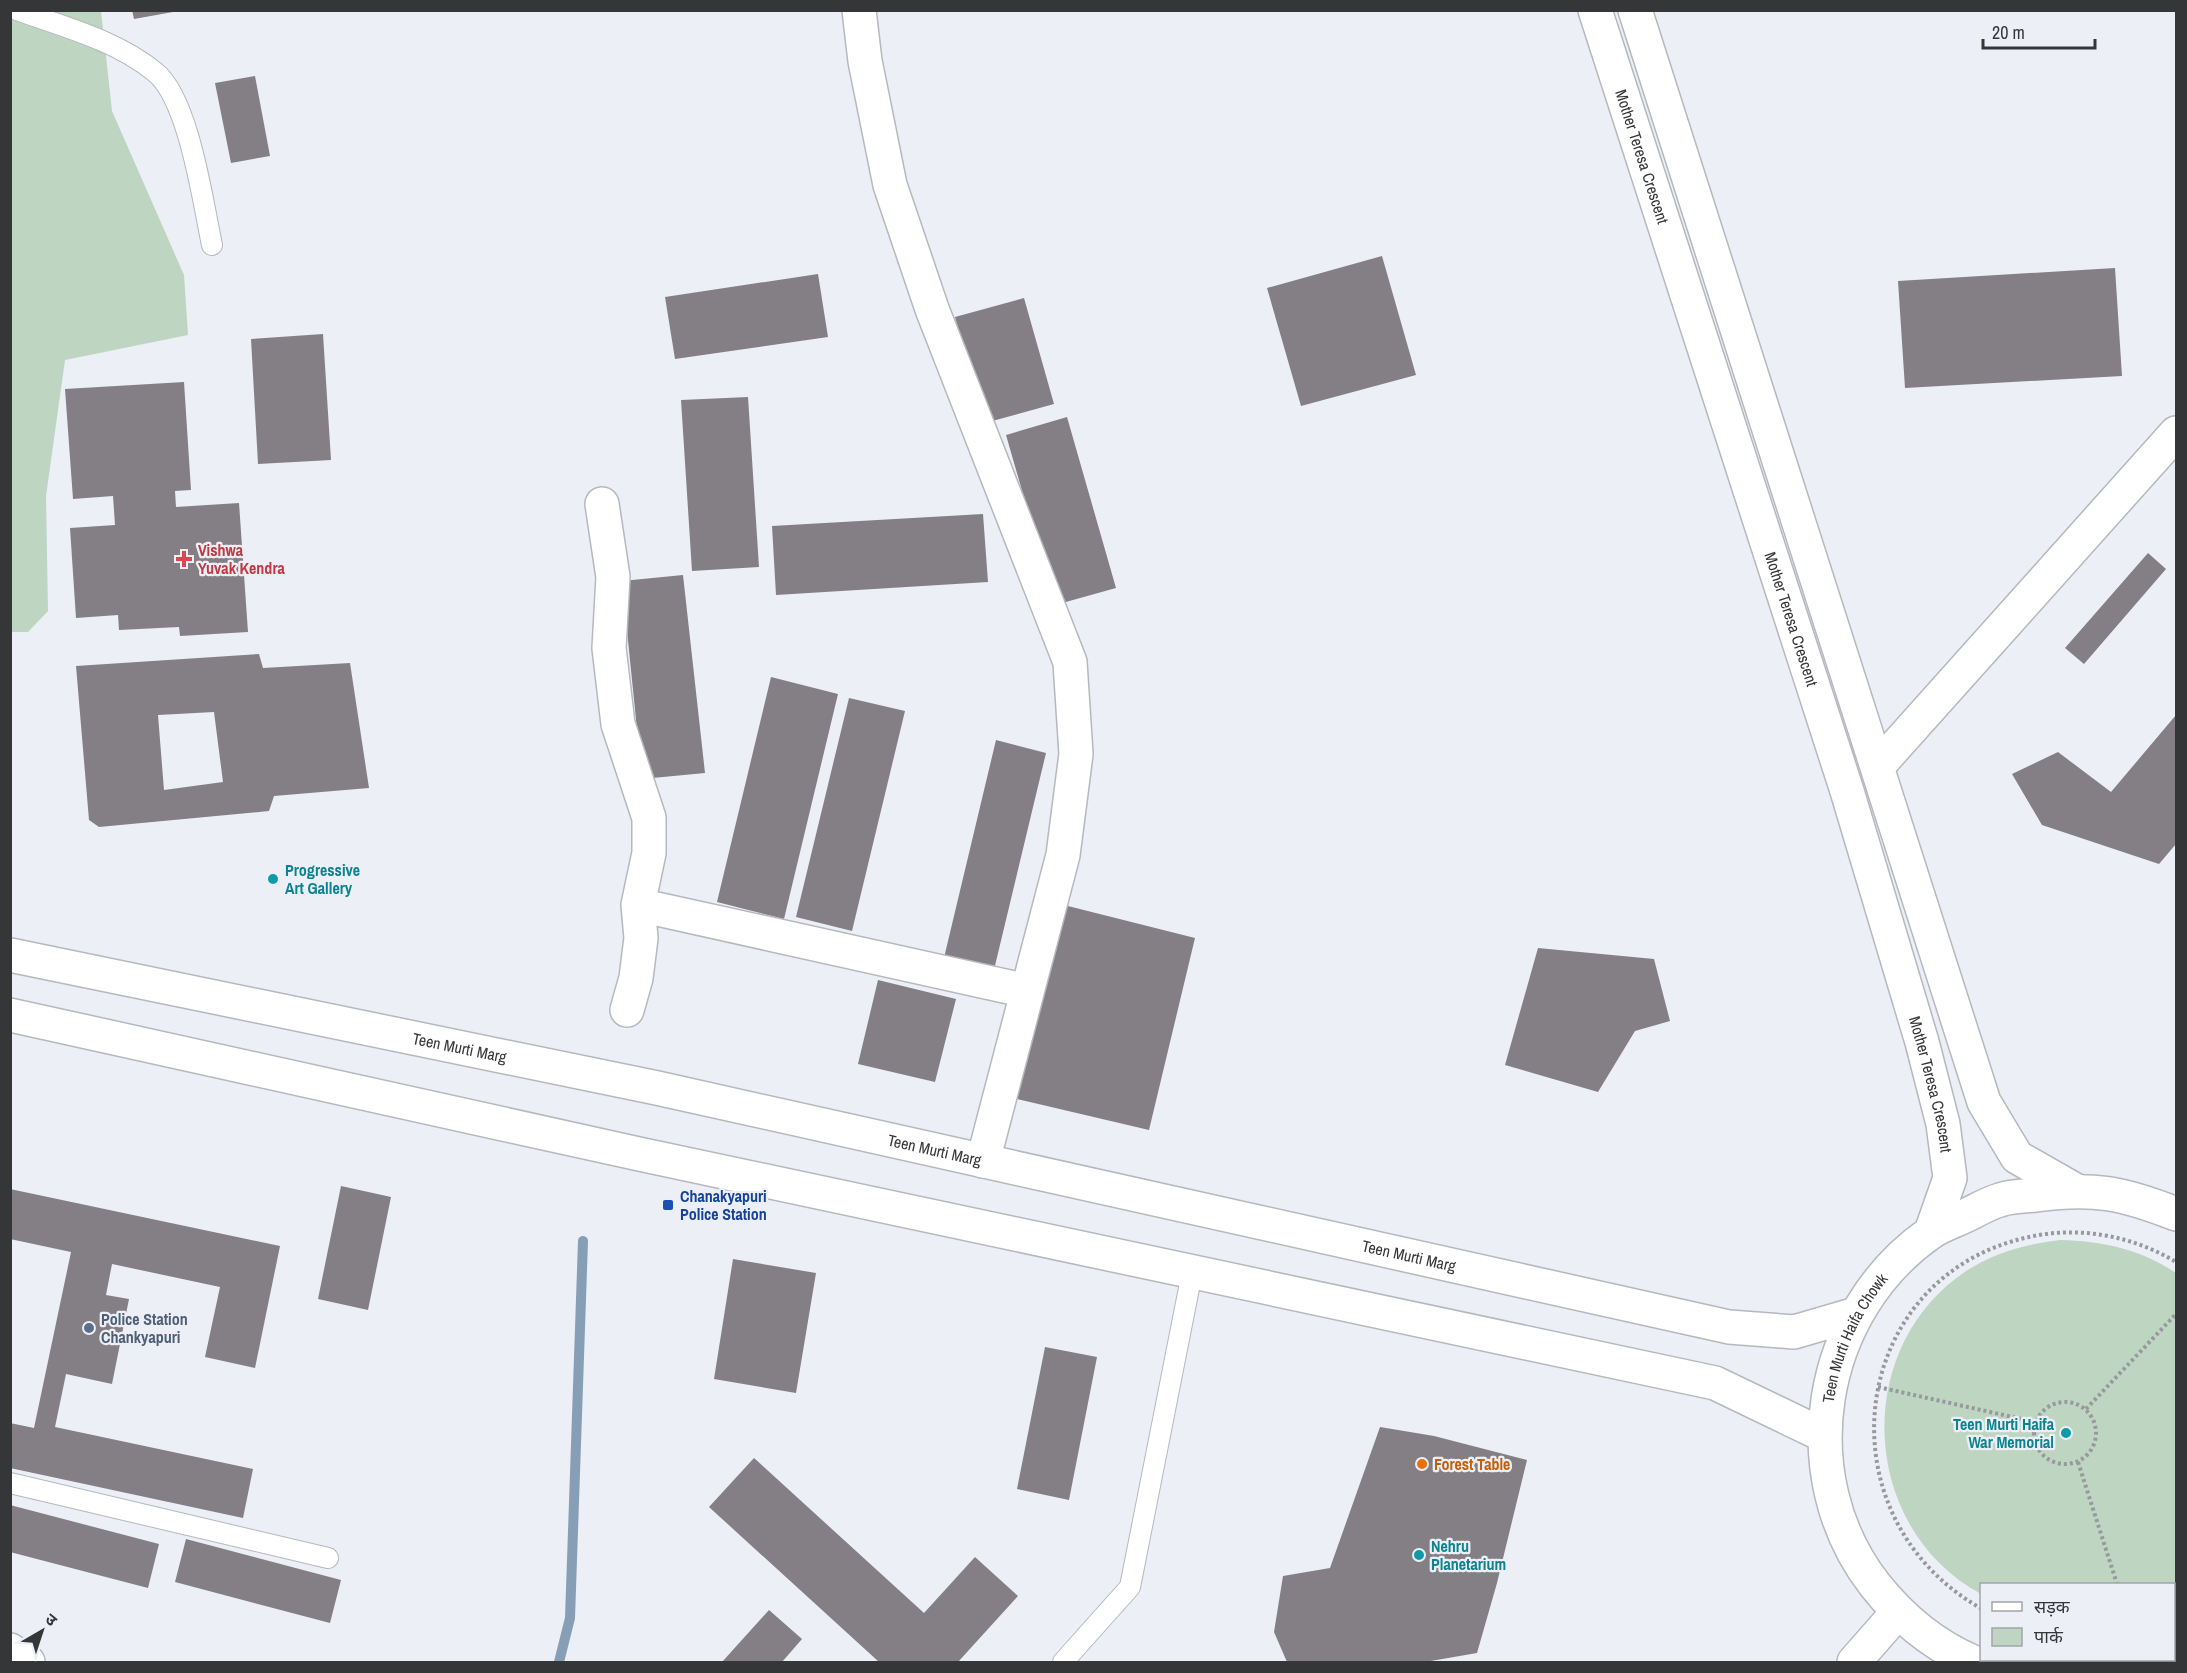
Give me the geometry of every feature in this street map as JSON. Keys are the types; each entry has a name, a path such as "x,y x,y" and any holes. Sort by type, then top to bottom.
{"main road":[{"path":"859,10 865,61 890,185 932,309 1070,662 1076,754 1063,855 983,1161"},
{"name":"Mother Teresa Crescent","path":"1595,10 1847,791 1922,1042 1943,1124 1950,1178 1931,1232"},
{"path":"1635,10 1984,1102 2017,1157 2075,1190"},
{"path":"1878,766 2176,433"},
{"path":"602,504 613,577 609,648 618,723 649,818 649,853 638,904 641,938 636,978 627,1010"},
{"path":"648,907 1027,991"},
{"name":"Teen Murti Marg","path":"10,955 657,1088 1729,1327 1794,1332 1856,1314"},
{"path":"10,1015 1192,1273 1715,1383 1823,1435"},
{"name":"Teen Murti Haifa Chowk","path":"1973,1662 1947,1651 1897,1613 1857,1561 1832,1500 1823,1435 1827,1393 1838,1352 1856,1314 1888,1269 1931,1232 2000,1200 2075,1190 2133,1197 2176,1214"},
{"path":"1854,1662 1897,1613"},
{"path":"10,1650 28,1662"}],"lane":[{"path":"17,10 116,46 157,73 176,99 186,131 212,245"},
{"path":"1063,1662 1130,1587 1192,1273"},
{"path":"10,1484 328,1558"}],"path":[{"path":"1980,1607 1957,1594 1924,1564 1892,1517 1880,1485 1874,1452 1873,1418 1878,1387 1893,1342 1918,1305 1941,1281 1959,1267 1999,1246 2031,1237 2076,1232 2121,1239 2176,1262"},
{"path":"2086,1409 2176,1314"},
{"path":"1878,1387 2035,1422"},
{"path":"2060,1401 2074,1402 2086,1409 2096,1424 2097,1436 2092,1450 2078,1462 2058,1464 2043,1455 2034,1435 2035,1422 2050,1405 2060,1401"},
{"path":"2078,1462 2117,1583"}],"green space":[{"path":"11,11 101,11 112,111 184,275 188,335 65,360 46,496 48,611 28,632 11,632"},
{"path":"2060,1240 2091,1242 2121,1248 2149,1258 2176,1273 2175,1586 2175,1583 1980,1583 1980,1593 1941,1564 1911,1527 1892,1483 1885,1437 1888,1390 1903,1345 1929,1304 1966,1271 2000,1254"}],"building":[{"path":"132,10 173,10 173,12 134,19"},
{"path":"255,76 270,156 231,163 215,83"},
{"path":"1382,256 1416,375 1301,406 1267,288"},
{"path":"2115,268 2122,376 1905,388 1898,281"},
{"path":"818,274 828,337 675,359 665,297"},
{"path":"1024,298 1054,404 985,423 955,317"},
{"path":"323,334 331,460 258,464 251,339"},
{"path":"184,382 191,490 175,491 176,507 239,503 248,632 180,636 179,627 119,630 118,615 76,618 70,528 115,525 113,496 73,499 65,389"},
{"path":"748,397 759,567 692,571 681,400"},
{"path":"1067,417 1116,588 1055,605 1006,435"},
{"path":"983,514 988,582 776,595 772,526"},
{"path":"2148,553 2166,569 2084,664 2065,648"},
{"path":"683,575 705,773 642,779 622,581"},
{"path":"259,654 263,668 350,663 369,788 274,796 269,811 99,827 89,820 76,666","holes":["214,712 223,782 164,790 158,715"]},
{"path":"771,677 838,694 784,919 717,902"},
{"path":"849,698 905,711 852,931 796,917"},
{"path":"2176,715 2176,844 2159,864 2042,825 2012,774 2058,752 2111,792"},
{"path":"996,740 1046,753 993,974 943,962"},
{"path":"1056,903 1195,938 1149,1130 1009,1097"},
{"path":"1538,948 1654,959 1670,1021 1635,1031 1598,1092 1505,1065"},
{"path":"878,980 956,999 935,1082 858,1064"},
{"path":"341,1186 391,1197 368,1310 318,1299"},
{"name":"Police Station Chankyapuri","path":"10,1189 280,1246 255,1368 205,1357 220,1287 112,1264 106,1295 129,1299 112,1384 66,1374 55,1427 253,1469 243,1518 10,1468 10,1423 34,1428 71,1252 10,1239"},
{"path":"733,1259 816,1273 796,1393 714,1379"},
{"path":"1045,1347 1097,1357 1069,1500 1017,1489"},
{"name":"Nehru Planetarium","path":"1380,1427 1434,1436 1527,1460 1497,1583 1477,1653 1425,1662 1287,1662 1274,1632 1283,1576 1330,1568"},
{"path":"754,1458 924,1613 975,1557 1018,1596 958,1662 879,1662 709,1507"},
{"path":"10,1505 159,1544 148,1588 10,1552"},
{"path":"186,1539 341,1580 330,1623 175,1582"},
{"path":"769,1610 802,1639 782,1662 722,1662"}],"waterway":[{"path":"559,1662 570,1618 583,1241"}],"place":[{"name":"Vishwa Yuvak Kendra","path":"184,559"},
{"name":"Progressive Art Gallery","path":"273,879"},
{"name":"Chanakyapuri Police Station","path":"668,1205"},
{"name":"Police Station Chankyapuri","path":"89,1328"},
{"name":"Teen Murti Haifa War Memorial","path":"2066,1433"},
{"name":"Forest Table","path":"1422,1464"},
{"name":"Nehru Planetarium","path":"1419,1555"}]}
